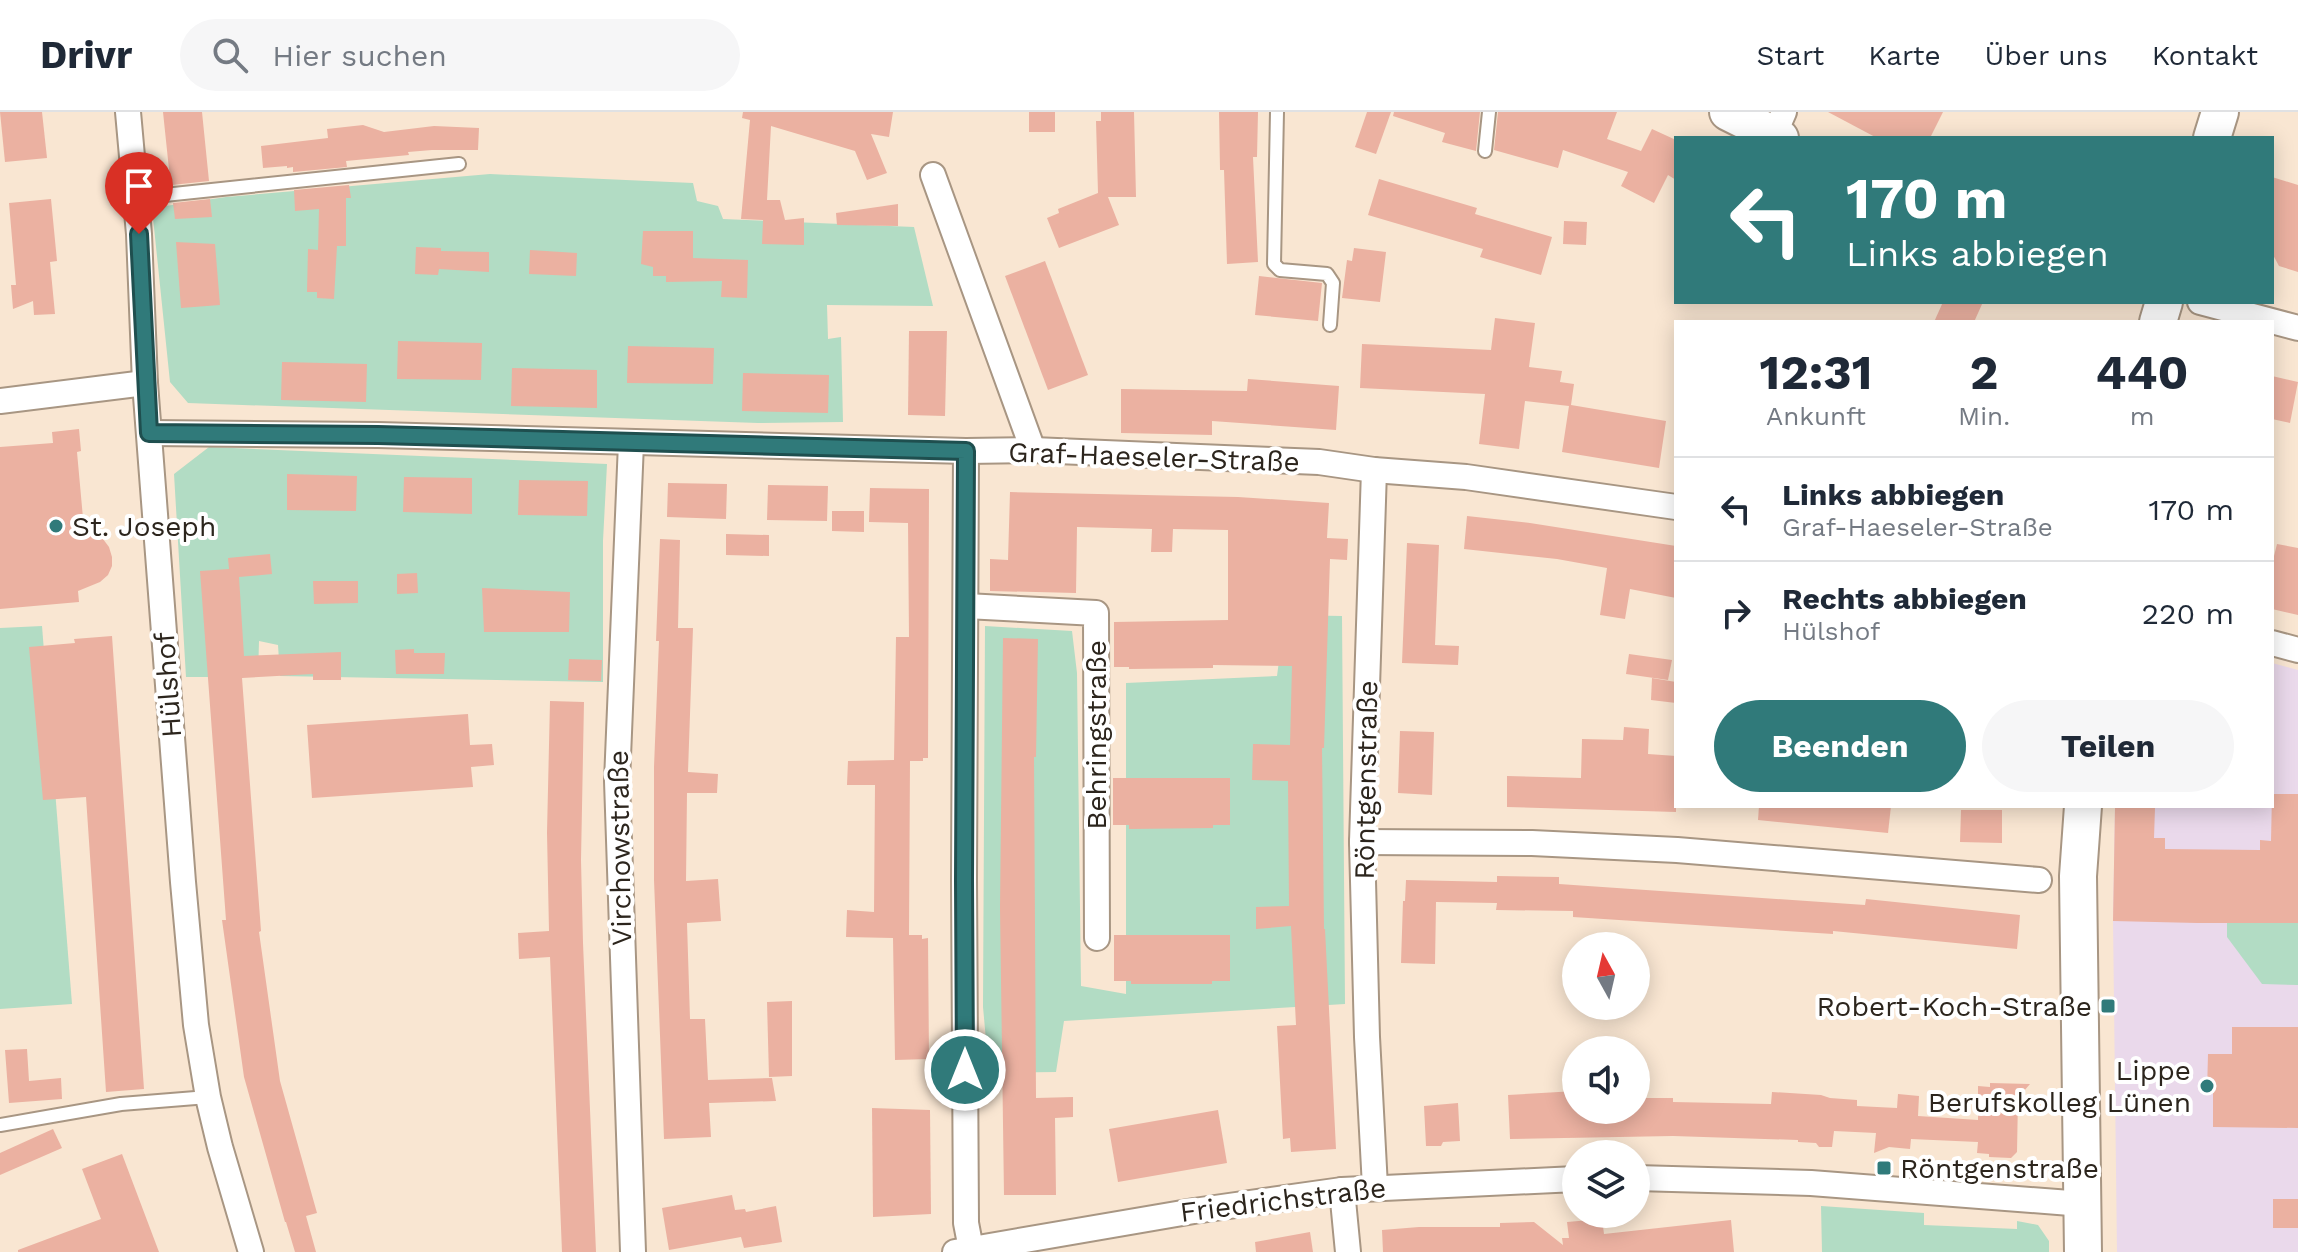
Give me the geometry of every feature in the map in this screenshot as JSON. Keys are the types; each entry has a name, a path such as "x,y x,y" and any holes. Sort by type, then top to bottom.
{"street":[{"name":"Hülshof","path":"128,112 139,234 145,383 196,1025 220,1147 251,1252"},
{"path":"1728,112 1779,128"},
{"path":"2213,136 2220,112"},
{"path":"933,175 1033,450"},
{"path":"2208,304 2268,320"},
{"path":"2274,322 2298,328"},
{"path":"0,401 145,383"},
{"name":"Graf-Haeseler-Straße","path":"149,433 378,435 966,451 1033,450 1319,462 1466,477 1674,507"},
{"name":"Virchowstraße","path":"631,443 617,781 633,1252"},
{"path":"966,451 966,1223 978,1250"},
{"name":"Röntgenstraße","path":"1374,470 1362,842 1375,1187"},
{"name":"Behringstraße","path":"966,606 1096,613 1097,938"},
{"path":"2274,644 2298,650"},
{"path":"2083,808 2078,876 2083,1252"},
{"path":"1362,842 1532,843 1677,850 2039,880"},
{"path":"1650,1178 1811,1183 2083,1204"},
{"name":"Friedrichstraße","path":"978,1250 1194,1211 1342,1190 1562,1180"},
{"path":"1342,1190 1348,1252"}],"lane":[{"path":"1277,112 1274,264 1280,270 1327,274 1333,283 1330,325"},
{"path":"1485,151 1489,112"},
{"path":"136,198 459,164"},
{"path":"0,1125 121,1104 208,1097"}],"shaded area":[{"name":"Lippe Berufskolleg Lünen","path":"2274,664 2298,670 2298,1252 2117,1252 2113,921 2115,808 2274,808"}],"green space":[{"path":"490,174 693,183 697,201 718,206 723,219 914,227 933,306 827,305 828,339 841,337 843,422 758,423 188,403 170,382 152,208 226,197"},
{"path":"209,447 607,464 603,541 603,682 280,676 278,645 259,641 258,677 186,677 174,474"},
{"path":"1285,615 1342,616 1345,1004 1064,1021 1056,1072 989,1073 983,1007 985,626 1072,631 1077,673 1081,986 1126,994 1126,683 1277,676"},
{"path":"42,626 72,1004 0,1009 0,628"},
{"path":"2227,922 2298,923 2298,985 2262,984 2227,937"},
{"path":"1821,1206 1924,1213 1924,1225 2017,1229 2017,1221 2038,1225 2049,1241 2049,1252 1822,1252"}],"building":[{"path":"0,112 42,112 47,158 5,162"},
{"path":"163,112 202,112 209,181 172,185"},
{"path":"743,112 893,112 889,137 871,134 887,173 867,180 855,151 771,126 767,200 780,200 785,220 804,218 804,245 762,244 763,220 741,219 750,120 742,118"},
{"path":"1029,112 1055,112 1055,132 1029,132"},
{"path":"1101,112 1134,112 1136,197 1108,197 1119,225 1059,248 1047,218 1059,213 1058,209 1098,193 1096,121 1101,121"},
{"path":"1219,112 1258,112 1257,157 1253,157 1258,262 1227,264"},
{"path":"1367,112 1391,112 1376,154 1355,147"},
{"path":"1394,112 1480,112 1476,151 1442,142 1445,133 1393,116"},
{"path":"1498,112 1617,112 1607,139 1641,151 1652,129 1674,139 1674,179 1668,175 1654,203 1621,186 1628,172 1563,150 1558,168 1494,150"},
{"path":"1828,112 1943,112 1931,136 1873,136"},
{"path":"363,125 384,132 434,126 479,128 478,150 408,152 409,155 346,161 347,167 293,172 293,167 287,166 263,168 261,146 328,138 327,129"},
{"path":"2274,178 2298,185 2298,272 2279,266 2274,257"},
{"path":"1379,179 1477,208 1475,214 1552,237 1541,275 1480,257 1483,249 1368,215"},
{"path":"349,185 351,198 346,198 346,246 337,246 334,299 317,298 317,292 307,292 308,249 318,250 319,209 295,211 294,190"},
{"path":"51,199 57,261 50,262 55,314 34,315 33,301 13,309 11,285 16,285 9,203"},
{"path":"210,199 212,217 175,219 173,203"},
{"path":"898,204 898,226 837,225 836,213"},
{"path":"1564,221 1587,222 1586,245 1563,244"},
{"path":"643,231 693,231 693,258 748,260 747,298 721,297 722,281 666,282 666,276 653,276 653,267 641,264"},
{"path":"176,242 215,244 220,305 181,308"},
{"path":"416,247 489,252 489,272 439,269 438,275 415,274"},
{"path":"1354,248 1386,252 1380,302 1342,298 1347,260 1352,261"},
{"path":"530,250 577,253 576,276 529,274"},
{"path":"1045,261 1088,375 1048,390 1005,276"},
{"path":"1259,276 1322,283 1318,321 1255,315"},
{"path":"1942,304 1982,304 1975,320 1935,320"},
{"path":"1495,318 1535,323 1529,367 1562,371 1560,382 1574,384 1571,405 1666,421 1659,468 1562,452 1569,406 1525,401 1519,449 1479,444 1485,394 1360,388 1362,344 1491,350"},
{"path":"909,331 947,331 945,416 908,415"},
{"path":"398,341 482,343 481,380 397,379"},
{"path":"628,346 714,348 713,384 627,383"},
{"path":"282,362 367,364 366,402 281,400"},
{"path":"512,368 597,370 597,408 511,406"},
{"path":"743,373 829,375 828,413 742,411"},
{"path":"2274,376 2298,382 2290,423 2274,419"},
{"path":"1248,379 1339,386 1336,430 1212,421 1212,435 1121,433 1121,389 1247,391"},
{"name":"St. Joseph","path":"79,429 81,451 77,452 84,529 103,539 109,547 112,566 100,582 78,591 79,602 0,609 0,447 53,443 52,432"},
{"path":"287,474 357,476 356,511 287,510"},
{"path":"404,477 472,478 472,514 403,512"},
{"path":"519,480 588,481 587,516 518,515"},
{"path":"668,483 727,484 726,519 667,517"},
{"path":"768,485 828,486 827,521 767,520"},
{"path":"870,488 929,489 928,758 910,761 909,935 928,938 929,1059 895,1060 893,938 846,937 847,910 874,912 875,785 847,785 848,761 894,760 896,637 909,637 908,523 869,522"},
{"path":"1010,492 1238,497 1329,503 1327,538 1348,539 1347,560 1330,559 1322,748 1324,929 1336,1149 1291,1152 1290,1138 1283,1139 1277,1026 1296,1025 1291,926 1256,929 1256,907 1289,906 1288,781 1252,780 1253,744 1290,745 1292,666 1114,667 1114,622 1228,620 1228,530 1173,529 1172,552 1151,552 1152,529 1077,527 1076,593 990,591 990,559 1008,560"},
{"path":"832,511 864,511 864,532 832,531"},
{"path":"1467,516 1674,546 1674,598 1630,589 1625,619 1600,615 1607,568 1464,549"},
{"path":"726,534 769,535 769,556 726,555"},
{"path":"660,539 680,540 678,628 693,628 688,772 718,774 717,793 687,793 686,881 718,879 721,921 687,923 690,1019 705,1019 708,1080 772,1078 776,1101 709,1103 711,1137 664,1139 654,880"},
{"path":"1407,543 1439,545 1435,645 1459,646 1458,665 1402,663"},
{"path":"2277,544 2298,548 2298,615 2274,609 2274,556"},
{"path":"270,554 272,574 239,577 244,656 341,652 341,680 313,680 313,674 242,678 259,932 280,1081 317,1213 306,1216 316,1252 295,1252 285,1222 244,1077 222,920 226,920 200,571 229,569 228,558"},
{"path":"417,573 418,593 397,594 397,574"},
{"path":"313,581 358,581 358,603 314,604"},
{"path":"482,588 570,592 569,632 484,632"},
{"path":"112,636 144,1089 106,1092 86,797 43,800 29,647"},
{"path":"1003,638 1038,639 1034,757 1036,1098 1073,1097 1073,1117 1055,1118 1056,1195 1004,1195 1000,908"},
{"path":"414,649 414,653 445,653 444,674 396,674 395,650"},
{"path":"1629,654 1672,660 1668,680 1626,674"},
{"path":"569,659 602,660 601,681 568,680"},
{"path":"1652,678 1674,682 1674,703 1651,700"},
{"path":"550,701 584,702 581,860 596,1252 562,1252 550,957 519,959 518,933 549,931 547,833"},
{"path":"468,714 470,745 492,744 494,765 471,767 473,787 312,798 307,725"},
{"path":"1624,727 1649,729 1648,754 1674,756 1676,812 1507,807 1507,776 1581,778 1582,739 1623,740"},
{"path":"1400,731 1434,732 1432,795 1398,793"},
{"path":"1113,778 1230,778 1230,825 1129,829 1129,825 1113,825"},
{"path":"2274,794 2298,794 2298,923 2113,921 2115,808 2155,808 2154,838 2165,838 2165,849 2260,850 2260,840 2271,841"},
{"path":"1759,808 1891,808 1888,833 1758,820"},
{"path":"1961,810 2002,810 2002,843 1960,842"},
{"path":"1497,876 1559,877 1559,884 1865,905 1866,899 2020,915 2017,949 1833,931 1833,934 1573,917 1573,911 1496,910 1497,903 1436,902 1435,964 1401,963 1406,880 1497,882"},
{"path":"1114,935 1230,935 1230,981 1212,981 1212,984 1131,984 1131,981 1114,981"},
{"path":"792,1001 792,1076 769,1077 767,1002"},
{"path":"2232,1027 2298,1027 2298,1128 2213,1127 2213,1092 2207,1092 2208,1054 2232,1054"},
{"path":"27,1049 29,1081 61,1078 62,1099 9,1103 5,1050"},
{"path":"1990,1083 2030,1084 2018,1098 2017,1152 2011,1158 1977,1153 1978,1142 1911,1139 1910,1149 1889,1147 1874,1153 1876,1133 1834,1131 1832,1147 1819,1147 1816,1143 1798,1140 1673,1136 1510,1139 1508,1095 1562,1092 1562,1124 1650,1124 1650,1098 1673,1098 1673,1102 1771,1104 1772,1092 1821,1095 1857,1100 1857,1106 1897,1108 1898,1094 1919,1096 1918,1116 1978,1120 1978,1086 1990,1087"},
{"path":"1458,1103 1460,1141 1426,1146 1424,1106"},
{"path":"872,1108 930,1110 931,1214 873,1217"},
{"path":"1218,1110 1227,1163 1118,1182 1109,1129"},
{"path":"53,1129 62,1148 0,1175 0,1153"},
{"path":"122,1154 159,1252 18,1252 101,1219 82,1169"},
{"path":"732,1195 735,1210 745,1209 746,1212 776,1206 782,1242 744,1248 741,1237 669,1250 662,1208"},
{"path":"2273,1199 2298,1199 2298,1228 2273,1228"},
{"path":"1731,1220 1734,1252 1383,1252 1382,1230 1500,1227 1500,1223 1534,1222 1563,1245 1562,1238 1569,1238 1568,1228 1603,1228 1604,1234"},
{"path":"1310,1232 1313,1252 1256,1252 1255,1242"}],"place":[{"name":"St. Joseph","path":"56,526"},
{"name":"Robert-Koch-Straße","path":"2108,1006"},
{"name":"Lippe Berufskolleg Lünen","path":"2207,1086"},
{"name":"Röntgenstraße","path":"1884,1168"}],"route":[{"path":"139,234 149,433 378,435 966,451 965,1070"}]}
